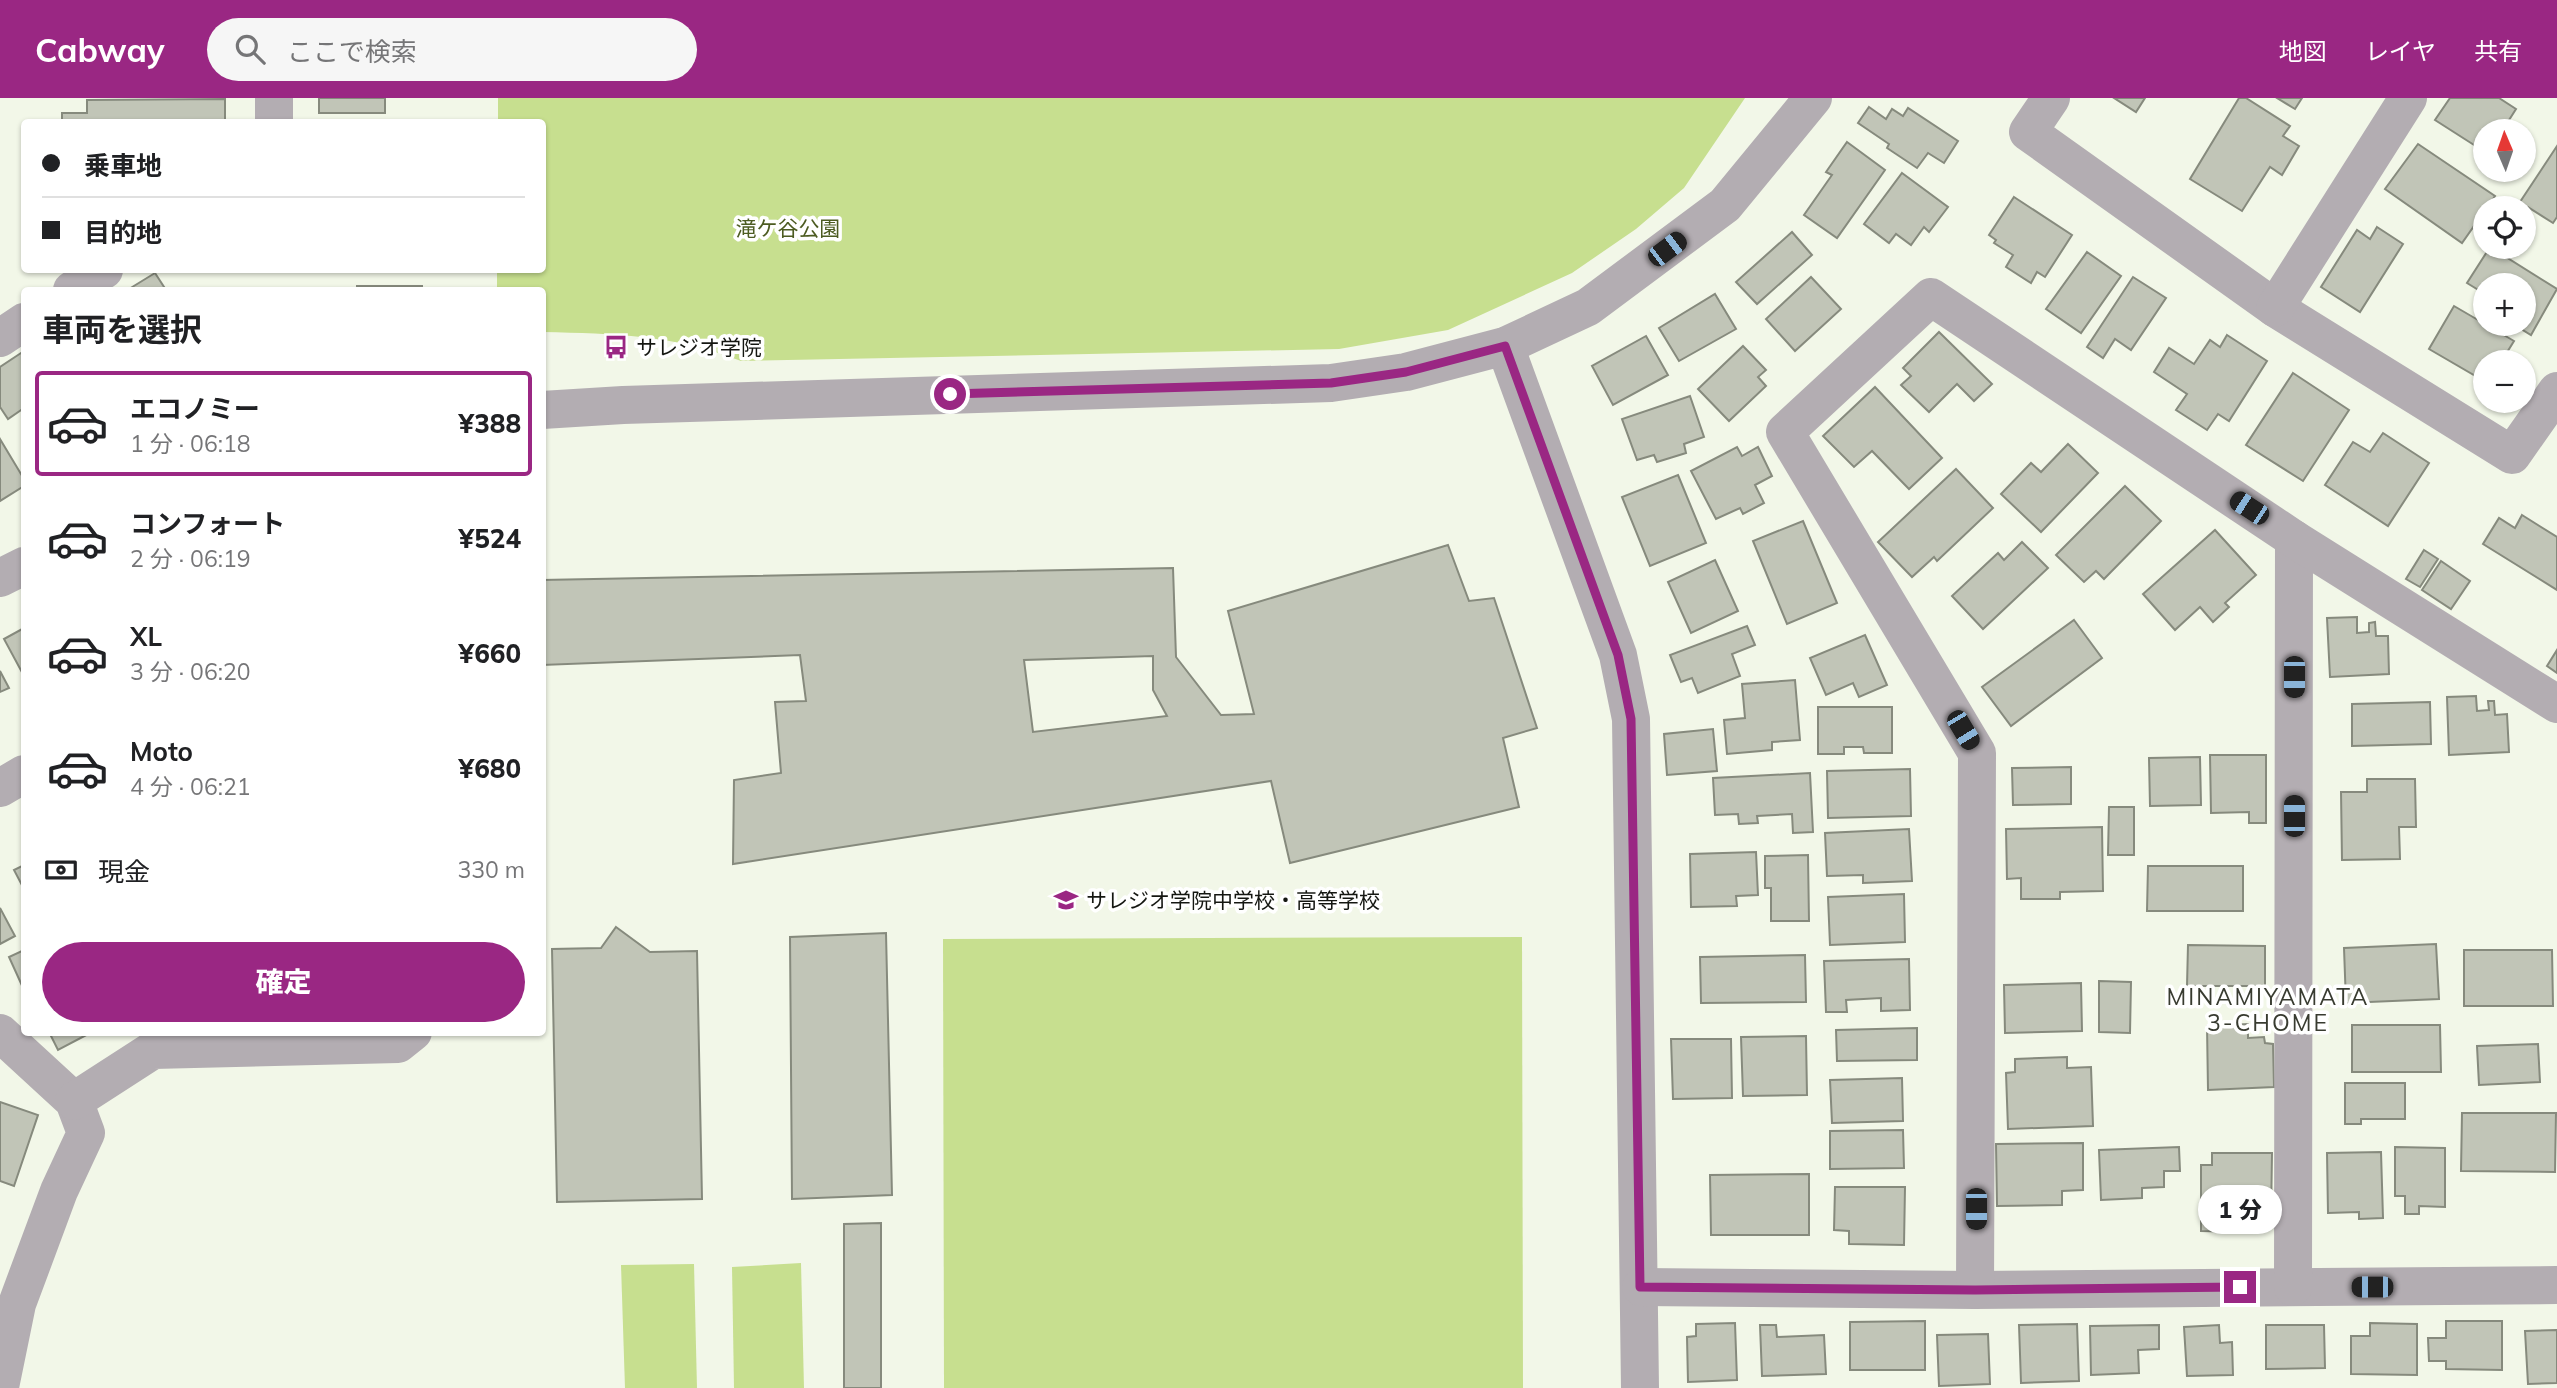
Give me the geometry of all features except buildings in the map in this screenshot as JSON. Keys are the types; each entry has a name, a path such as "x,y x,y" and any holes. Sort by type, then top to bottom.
{"street":[{"path":"274,98 274,119"},
{"path":"546,410 637,404 1331,383 1406,372 1505,346 1588,307 1726,205 1813,98"},
{"path":"2051,98 2028,132 2275,307 2512,455 2557,391"},
{"path":"2275,307 2407,98"},
{"path":"77,287 99,273"},
{"path":"1975,1290 1977,753 1785,432 1931,297 2294,539 2375,573 2557,705"},
{"path":"0,338 21,324"},
{"path":"1505,346 1618,655 1631,719 1640,1388"},
{"path":"2293,1287 2294,539"},
{"path":"0,578 21,568"},
{"path":"0,788 21,776"},
{"path":"0,1033 74,1101 86,1133 59,1191 17,1304 0,1387"},
{"path":"74,1101 153,1050 398,1044 408,1036"},
{"path":"1640,1287 1975,1290 2557,1285"}],"green space":[{"name":"滝ケ谷公園","path":"498,98 1745,98 1684,188 1636,229 1572,273 1448,330 1339,349 741,361 667,340 546,332 546,287 497,287 497,273 546,273 546,119 498,119"},
{"path":"1522,937 1523,1388 944,1388 943,939"},
{"path":"801,1263 804,1388 734,1388 732,1267"},
{"path":"694,1264 697,1388 625,1388 621,1265"}],"place":[{"name":"サレジオ学院","path":"616,347"},
{"name":"サレジオ学院中学校・高等学校","path":"1066,900"}],"district":[{"name":"MINAMIYAMATA 3-CHOME","path":"2268,1009"}],"route":[{"path":"950,394 1331,383 1406,372 1505,346 1618,655 1631,719 1640,1287 1975,1290 2240,1287"}]}
